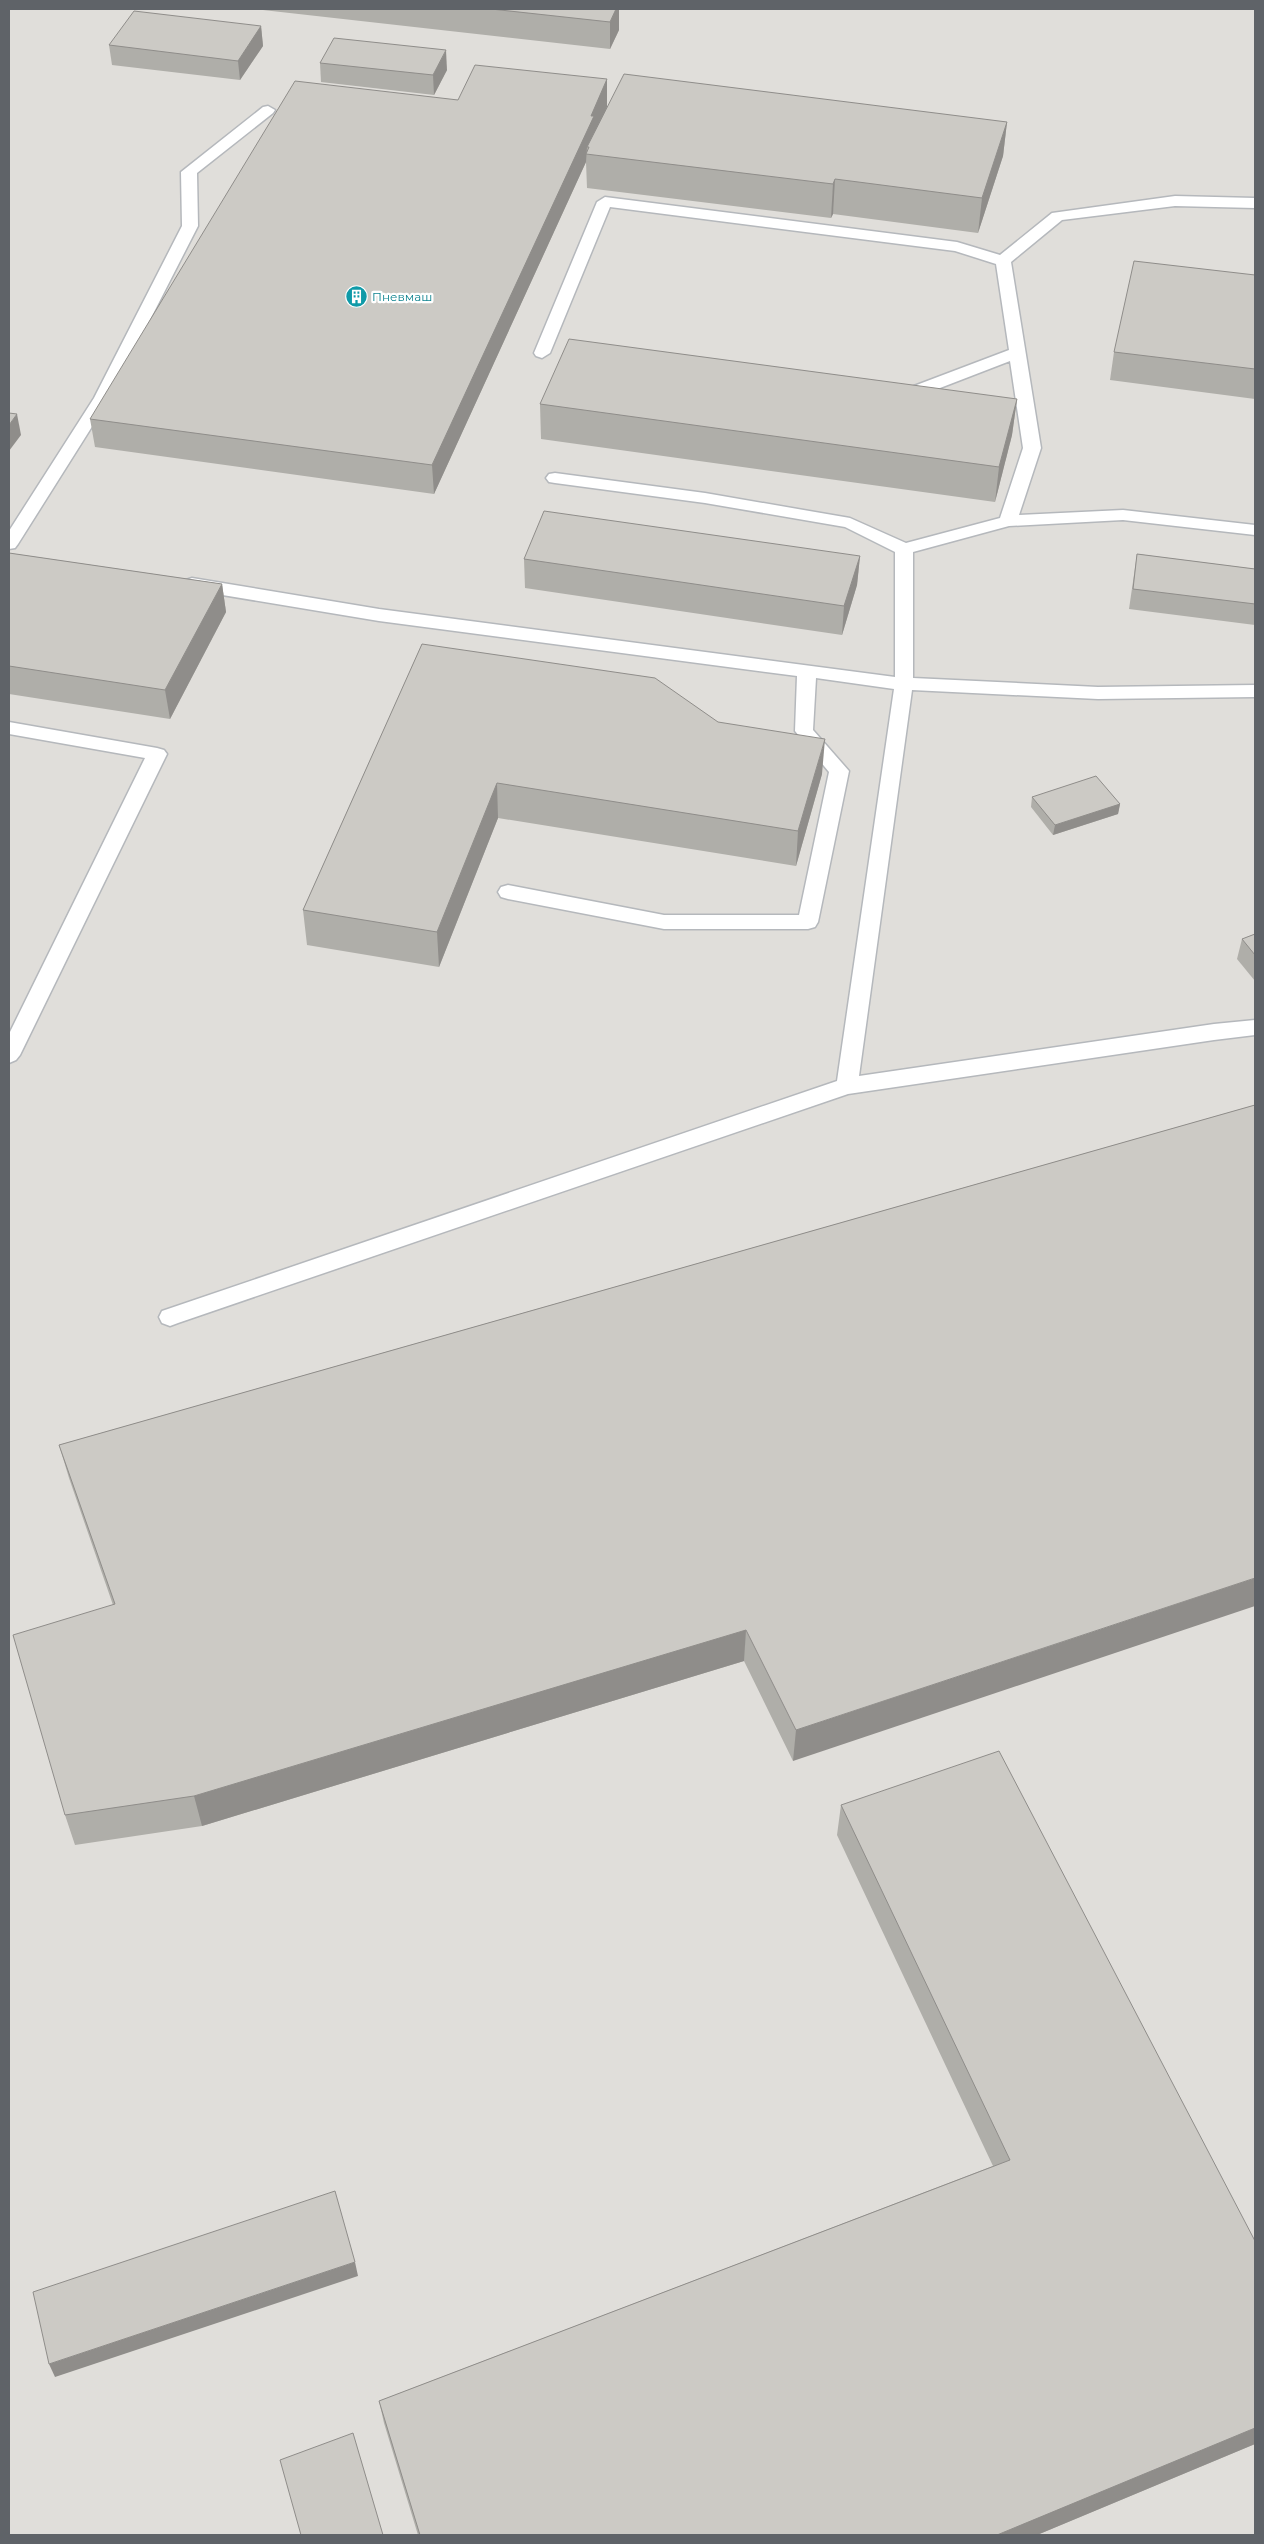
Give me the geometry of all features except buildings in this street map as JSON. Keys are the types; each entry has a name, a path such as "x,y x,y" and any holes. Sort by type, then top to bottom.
{"lane":[{"path":"12,551 102,398 190,226 189,172 268,110"},
{"path":"1003,261 1057,216 1176,200 1255,203"},
{"path":"542,353 605,202 957,247 1003,261"},
{"path":"1003,261 1032,448 1008,521"},
{"path":"879,391 908,394 1017,353"},
{"path":"555,478 705,498 850,523 904,549 1008,521 1123,514 1255,530"},
{"path":"847,1086 904,684 904,549"},
{"path":"174,581 379,615 904,684 1098,693 1255,691"},
{"path":"508,892 664,922 808,922 839,771 804,731 807,671"},
{"path":"9,728 157,754 9,1056"},
{"path":"170,1317 847,1086 1214,1032 1255,1028"}],"shaded area":[{"path":"9,9 1255,9 1255,2535 9,2535"}],"place":[{"name":"Пневмаш","path":"356,296"}]}
